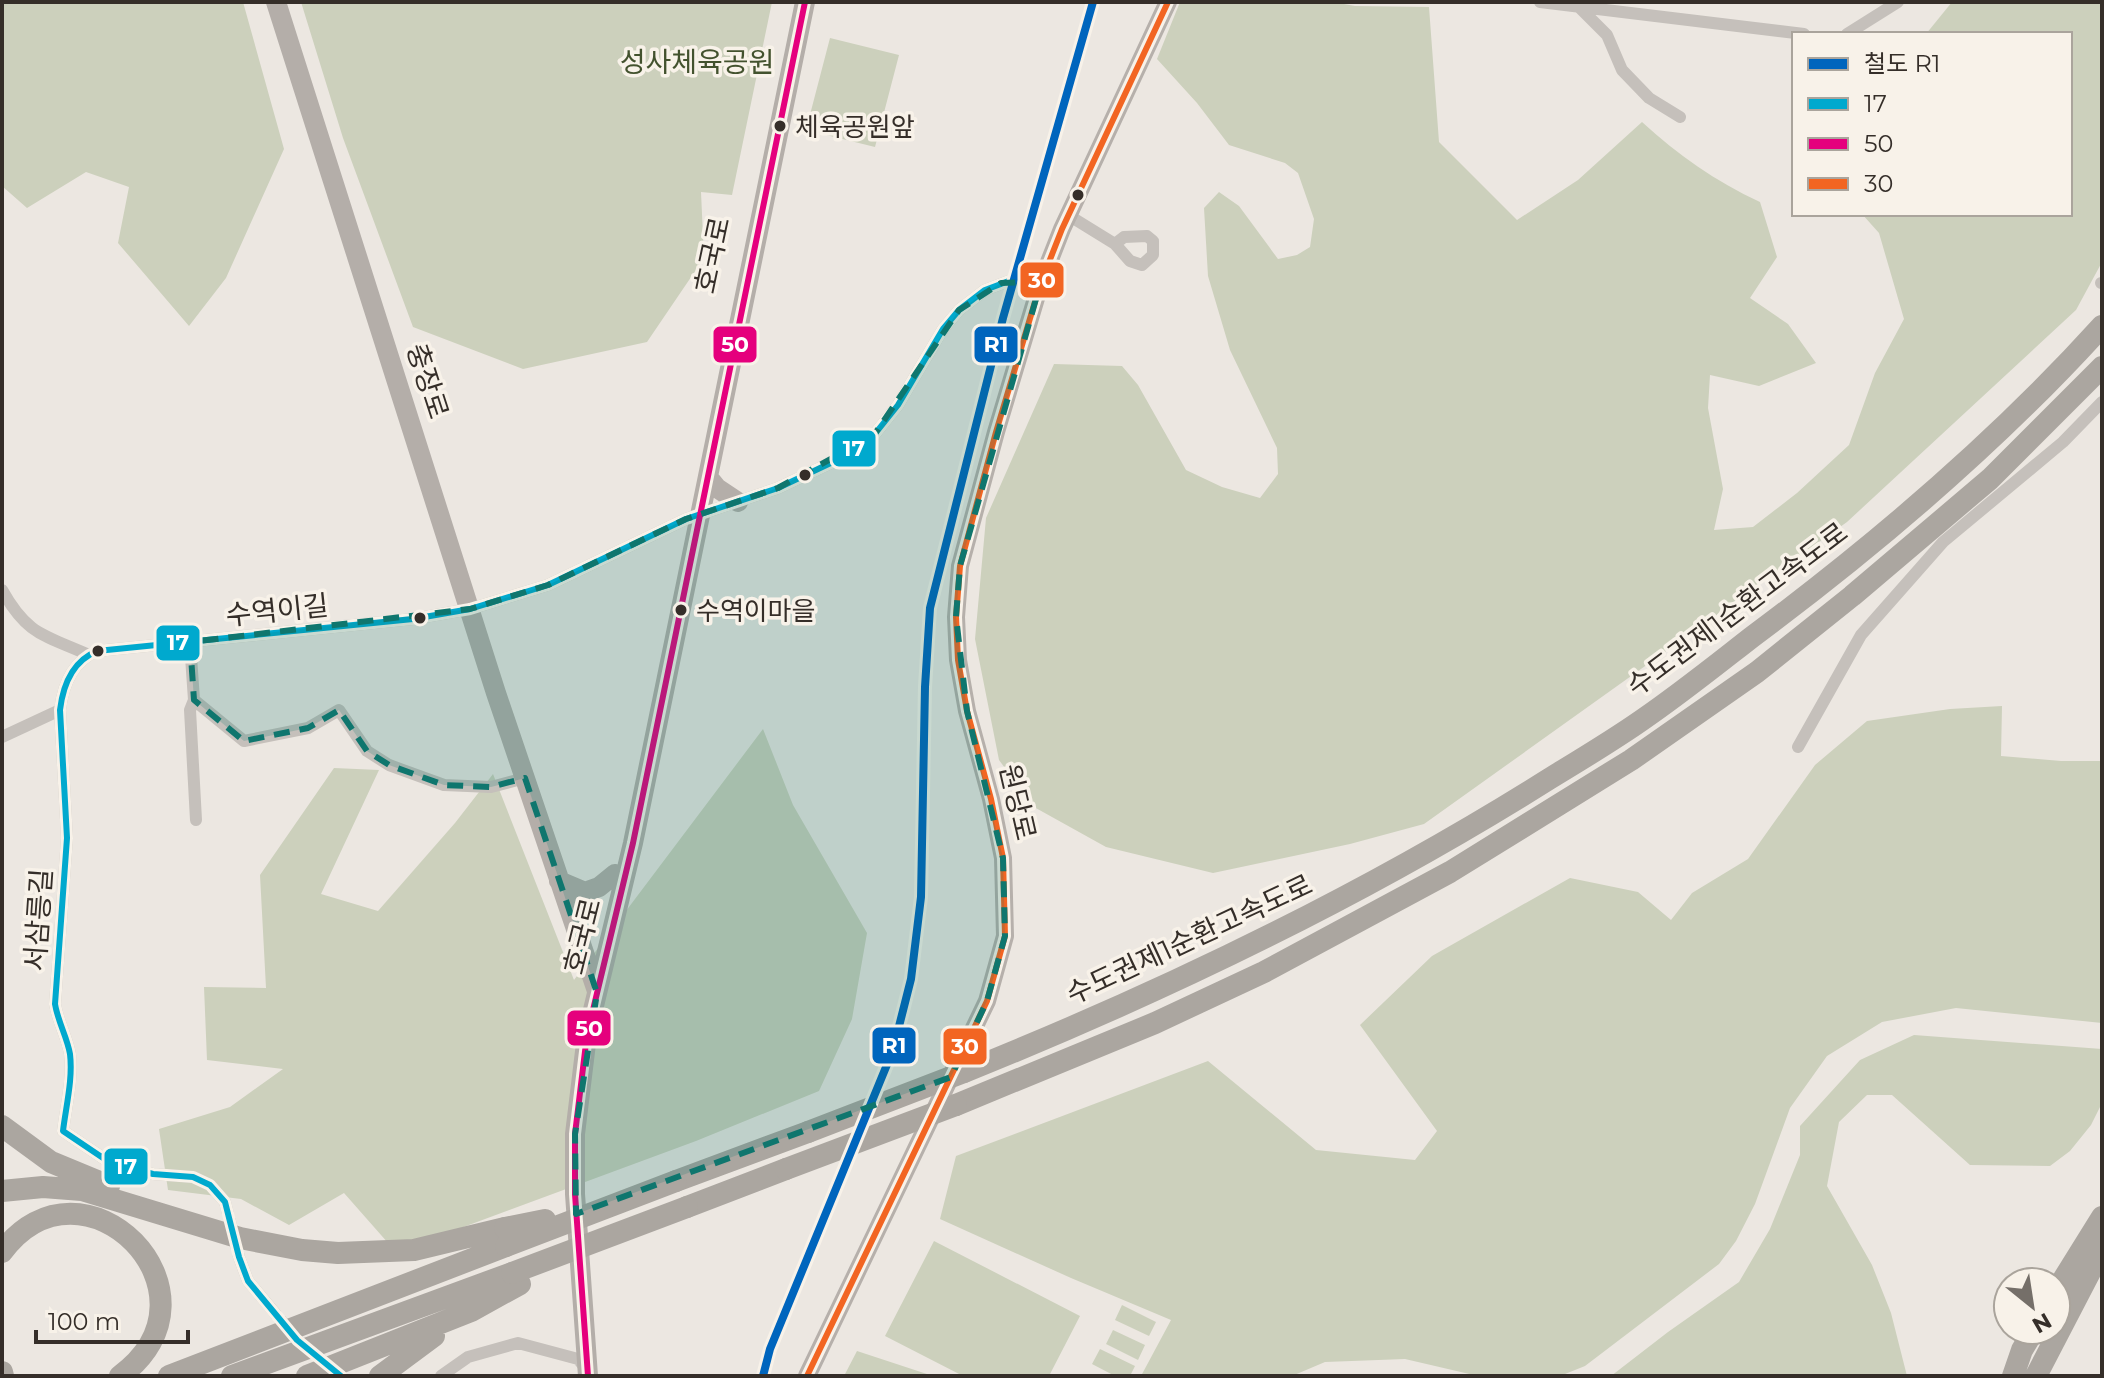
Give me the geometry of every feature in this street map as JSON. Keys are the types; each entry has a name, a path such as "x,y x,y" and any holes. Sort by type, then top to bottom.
{"highway":[{"name":"수도권제1순환고속도로","path":"169,1376 506,1237 609,1207 964,1072 1140,999 1303,920 1488,817 1641,721 1834,577 1928,497 2102,326"},
{"name":"수도권제1순환고속도로","path":"232,1376 516,1278 593,1242 956,1105 1155,1023 1264,972 1450,872 1631,760 1757,672 1990,479 2102,367"},
{"path":"2,1126 51,1162 239,1247"},
{"path":"2,1191 43,1187 82,1190 239,1247 383,1253 506,1237"},
{"path":"2,1252 29,1227 67,1215 110,1222 134,1240 144,1253 157,1282 160,1318 149,1348 120,1376"},
{"path":"2070,1266 2102,1217"},
{"path":"2036,1376 2102,1249"},
{"path":"380,1376 516,1278"},
{"path":"307,1376 471,1311"},
{"path":"2007,1376 2024,1346"},
{"path":"2013,1376 2022,1350"}],"main road":[{"name":"충장로","path":"276,2 470,609 594,984"},
{"name":"호국로","path":"583,1370 565,1131 578,1031 633,843 791,2"},
{"name":"호국로","path":"594,984 615,874 694,516 708,477 805,2"},
{"name":"원당로","path":"807,1376 987,1001 1005,936 1003,858 967,711 958,660 956,617 960,566 1040,285 1068,215 1168,2"},
{"path":"708,477 717,488 738,502"},
{"path":"559,881 585,892 599,887 615,874"}],"street":[{"path":"1540,2 1792,33"},
{"path":"1850,32 1882,8 1898,2"},
{"path":"1579,7 1607,35 1622,70 1649,98 1680,117"},
{"path":"1068,215 1115,244"},
{"path":"470,609 571,575 694,516 778,488 826,466 874,435 898,405 943,329 959,310 985,290 1014,279 1040,285"},
{"path":"1798,747 1861,635 1871,623 1943,542 2063,442 2102,402"},
{"path":"2,590 21,620 34,631 89,655"},
{"name":"수역이길","path":"89,655 97,651 316,631 470,609"},
{"path":"190,642 196,820"},
{"path":"2,737 60,710 62,694 73,670 81,658 89,655"},
{"path":"194,700 244,741 308,728 339,710 367,751 403,770 444,785 491,787 525,778"},
{"name":"서삼릉길","path":"60,710 67,838 55,1004 58,1023 69,1049 71,1069 63,1131 109,1162 153,1174 193,1177 210,1185 225,1202"},
{"path":"239,1247 248,1281 269,1306"},
{"path":"441,1376 468,1357 518,1343 583,1370"}],"highlighted area":[{"path":"1029,282 1040,285 960,566 956,617 967,711 1003,858 1005,936 987,1001 951,1077 576,1214 575,1134 597,993 525,778 491,787 444,785 389,765 367,751 339,710 308,728 244,741 194,700 190,642 470,609 548,585 686,519 778,488 874,435 959,310 1001,283"}],"green space":[{"path":"2,2 243,2 284,149 226,278 189,326 118,243 129,187 86,172 27,208 2,186"},
{"name":"성사체육공원","path":"301,2 772,2 732,195 701,192 704,258 647,342 523,369 413,327 343,138"},
{"path":"1180,2 1333,2 1355,6 1429,7 1439,142 1517,220 1578,180 1642,122 1698,166 1760,202 1777,257 1750,298 1788,324 1816,363 1759,386 1710,375 1708,408 1723,489 1714,530 1753,527 1797,493 1849,445 1875,373 1904,319 1879,233 1864,216 2072,216 2072,32 1928,32 1952,2 2102,2 2102,262 2076,310 1847,522 1424,824 1350,844 1213,873 1106,847 1034,807 999,760 975,639 986,518 1054,364 1122,366 1138,385 1186,470 1222,487 1260,498 1278,474 1277,448 1230,350 1208,276 1204,208 1219,192 1239,206 1278,259 1297,255 1310,247 1314,219 1298,173 1285,163 1229,145 1197,103 1157,59"},
{"path":"830,38 899,55 875,147 806,130"},
{"path":"2002,706 2001,756 2102,761 2102,1023 1956,1008 1882,1022 1827,1056 1790,1108 1755,1204 1736,1241 1719,1264 1585,1366 1560,1376 1478,1376 1405,1359 1325,1362 1292,1376 1141,1376 1171,1320 940,1219 956,1156 1208,1061 1316,1150 1415,1160 1437,1131 1360,1025 1432,956 1570,878 1638,892 1671,920 1692,893 1748,859 1815,765 1867,721 1950,709"},
{"path":"763,729 793,805 867,933 852,1019 819,1091 696,1141 396,1252 344,1193 289,1225 241,1199 168,1190 159,1129 230,1107 283,1069 207,1060 204,987 266,988 260,875 334,768 379,770 321,894 378,911 493,774 574,980"},
{"path":"1914,1035 2102,1049 2102,1103 2091,1125 2070,1151 2050,1166 1970,1165 1892,1095 1867,1095 1839,1122 1827,1186 1872,1265 1891,1313 1907,1376 1611,1376 1739,1282 1770,1229 1800,1155 1800,1126 1860,1060"},
{"path":"934,1241 1080,1316 1049,1376 963,1376 885,1336"},
{"path":"1122,1305 1156,1322 1149,1336 1115,1320"},
{"path":"1113,1330 1145,1345 1138,1360 1106,1344"},
{"path":"1100,1349 1135,1366 1130,1376 1115,1376 1092,1364"},
{"path":"857,1351 933,1376 844,1376"}],"tunnel":[{"path":"225,1202 239,1257"},
{"path":"269,1306 297,1340 341,1376"}],"rail line":[{"name":"R1","path":"763,1376 770,1349 893,1050 911,979 921,897 925,687 930,608 1003,318 1093,2"}],"transit line":[{"name":"50","path":"588,1376 575,1194 575,1134 587,1035 633,843 805,2"},
{"name":"30","path":"807,1376 987,1001 1005,936 1003,858 967,711 958,660 956,617 960,566 1040,285 1062,229 1168,2"},
{"name":"17","path":"341,1376 297,1340 248,1281 225,1202 210,1185 193,1177 153,1174 109,1162 63,1131 71,1063 55,1004 67,838 60,710 64,692 76,667 97,651 413,619 470,609 548,585 686,519 778,488 837,460 874,435 898,405 943,329 959,310 985,290 1014,279 1040,285"}],"place":[{"name":"체육공원앞","path":"780,126"},
{"name":"수역이마을","path":"681,610"}]}
